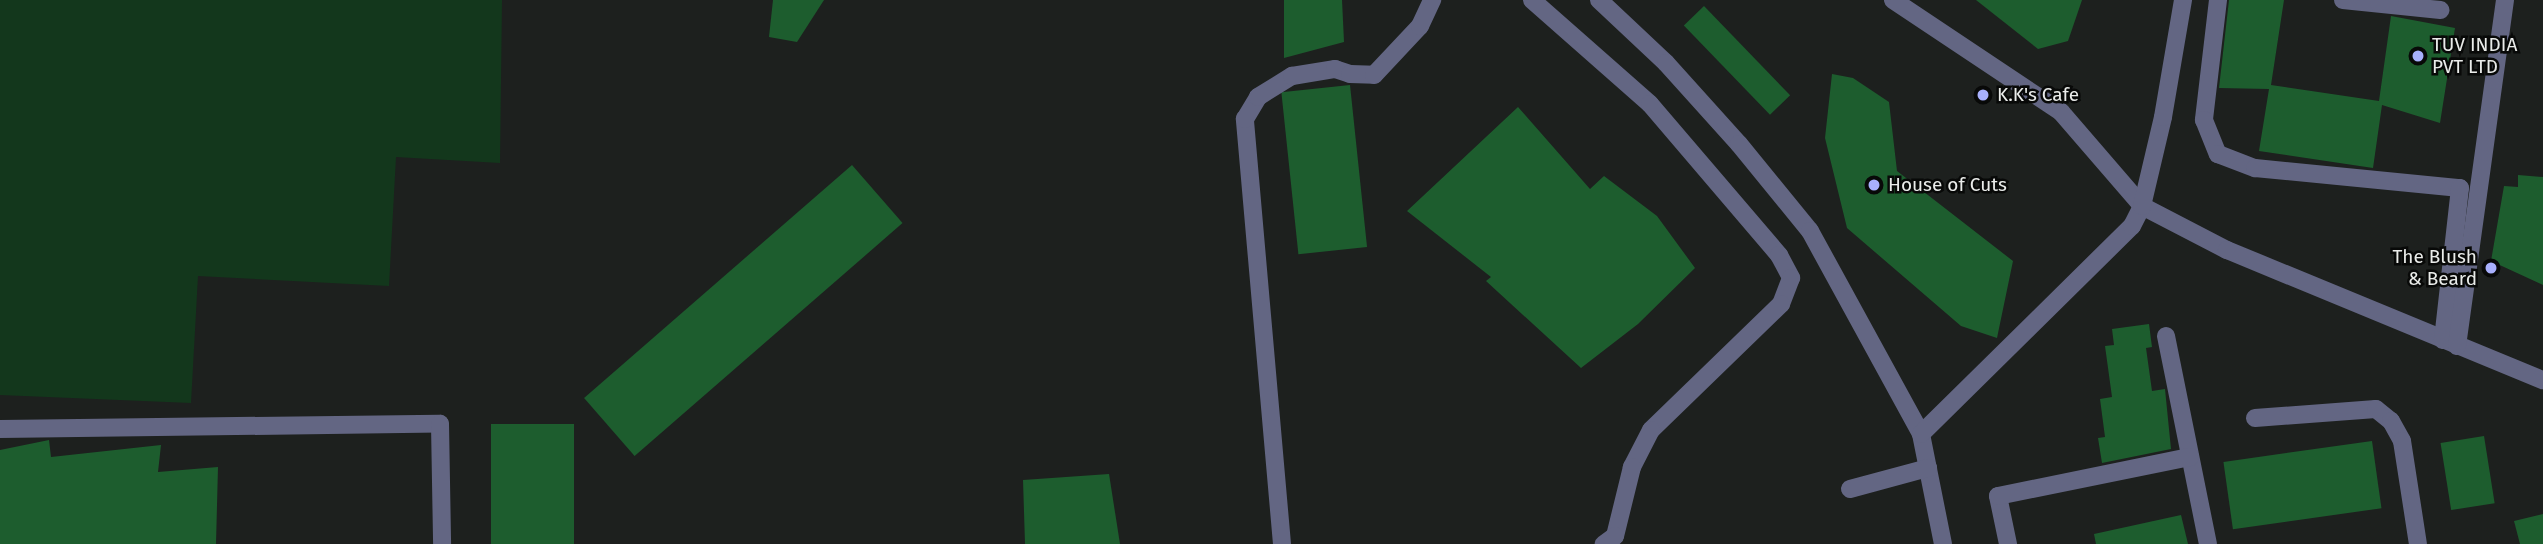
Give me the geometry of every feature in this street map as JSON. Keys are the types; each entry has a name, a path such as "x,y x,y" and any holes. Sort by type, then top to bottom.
{"street":[{"path":"1282,544 1245,119 1258,97 1292,76 1335,69 1350,74 1374,75 1420,26 1432,0"},
{"path":"1532,0 1650,104 1779,255 1791,278 1781,304 1651,430 1634,460 1615,536 1604,544"},
{"path":"1599,0 1667,63 1740,144 1810,231 1921,434 1943,544"},
{"path":"1894,0 2061,112 2142,206 2227,250 2543,380"},
{"path":"1921,434 2132,226 2142,206 2163,117 2183,0"},
{"path":"2218,0 2204,120 2218,154 2255,167 2460,188 2450,343"},
{"path":"2343,0 2440,10"},
{"path":"2450,343 2505,0"},
{"path":"2166,337 2208,544"},
{"path":"2255,418 2376,409 2391,421 2402,441 2418,544"},
{"path":"0,429 440,424 442,544"},
{"path":"2008,544 1998,496 2190,457"},
{"path":"1850,489 1928,468"}],"green space":[{"path":"0,0 502,0 500,163 396,157 389,286 198,276 191,403 0,395"}],"building":[{"path":"773,0 824,0 797,42 769,37"},
{"path":"1284,0 1342,0 1344,42 1284,58"},
{"path":"1976,0 2082,0 2068,41 2038,49"},
{"name":"TUV INDIA PVT LTD","path":"2229,0 2284,0 2271,85 2379,101 2391,16 2455,28 2440,123 2382,105 2373,168 2259,151 2269,89 2219,88"},
{"path":"1704,6 1790,95 1770,115 1684,25"},
{"path":"1832,74 1853,78 1889,102 1897,171 2013,261 1997,338 1961,326 1847,228 1825,138"},
{"path":"1350,85 1367,247 1298,254 1281,92"},
{"path":"1518,107 1590,189 1604,176 1657,216 1695,268 1638,324 1581,368 1486,281 1491,277 1407,211"},
{"path":"852,165 903,223 635,456 584,398"},
{"path":"2518,175 2543,177 2543,285 2491,261 2504,186 2518,187"},
{"path":"2149,324 2152,347 2146,348 2152,391 2165,389 2171,449 2102,463 2098,438 2105,437 2100,399 2112,397 2105,346 2114,345 2112,329"},
{"path":"491,424 574,424 574,544 491,544"},
{"path":"2484,436 2495,503 2451,510 2441,443"},
{"path":"49,440 51,457 161,445 158,472 218,467 216,544 0,544 0,450"},
{"path":"2372,441 2381,508 2233,529 2223,462"},
{"path":"1109,474 1120,544 1025,544 1023,480"},
{"path":"2543,514 2543,544 2520,544 2514,521"},
{"path":"2181,515 2188,544 2096,544 2094,534"}],"place":[{"name":"TUV INDIA PVT LTD","path":"2418,56"},
{"name":"K.K's Cafe","path":"1983,95"},
{"name":"House of Cuts","path":"1874,185"},
{"name":"The Blush & Beard","path":"2491,268"}]}
